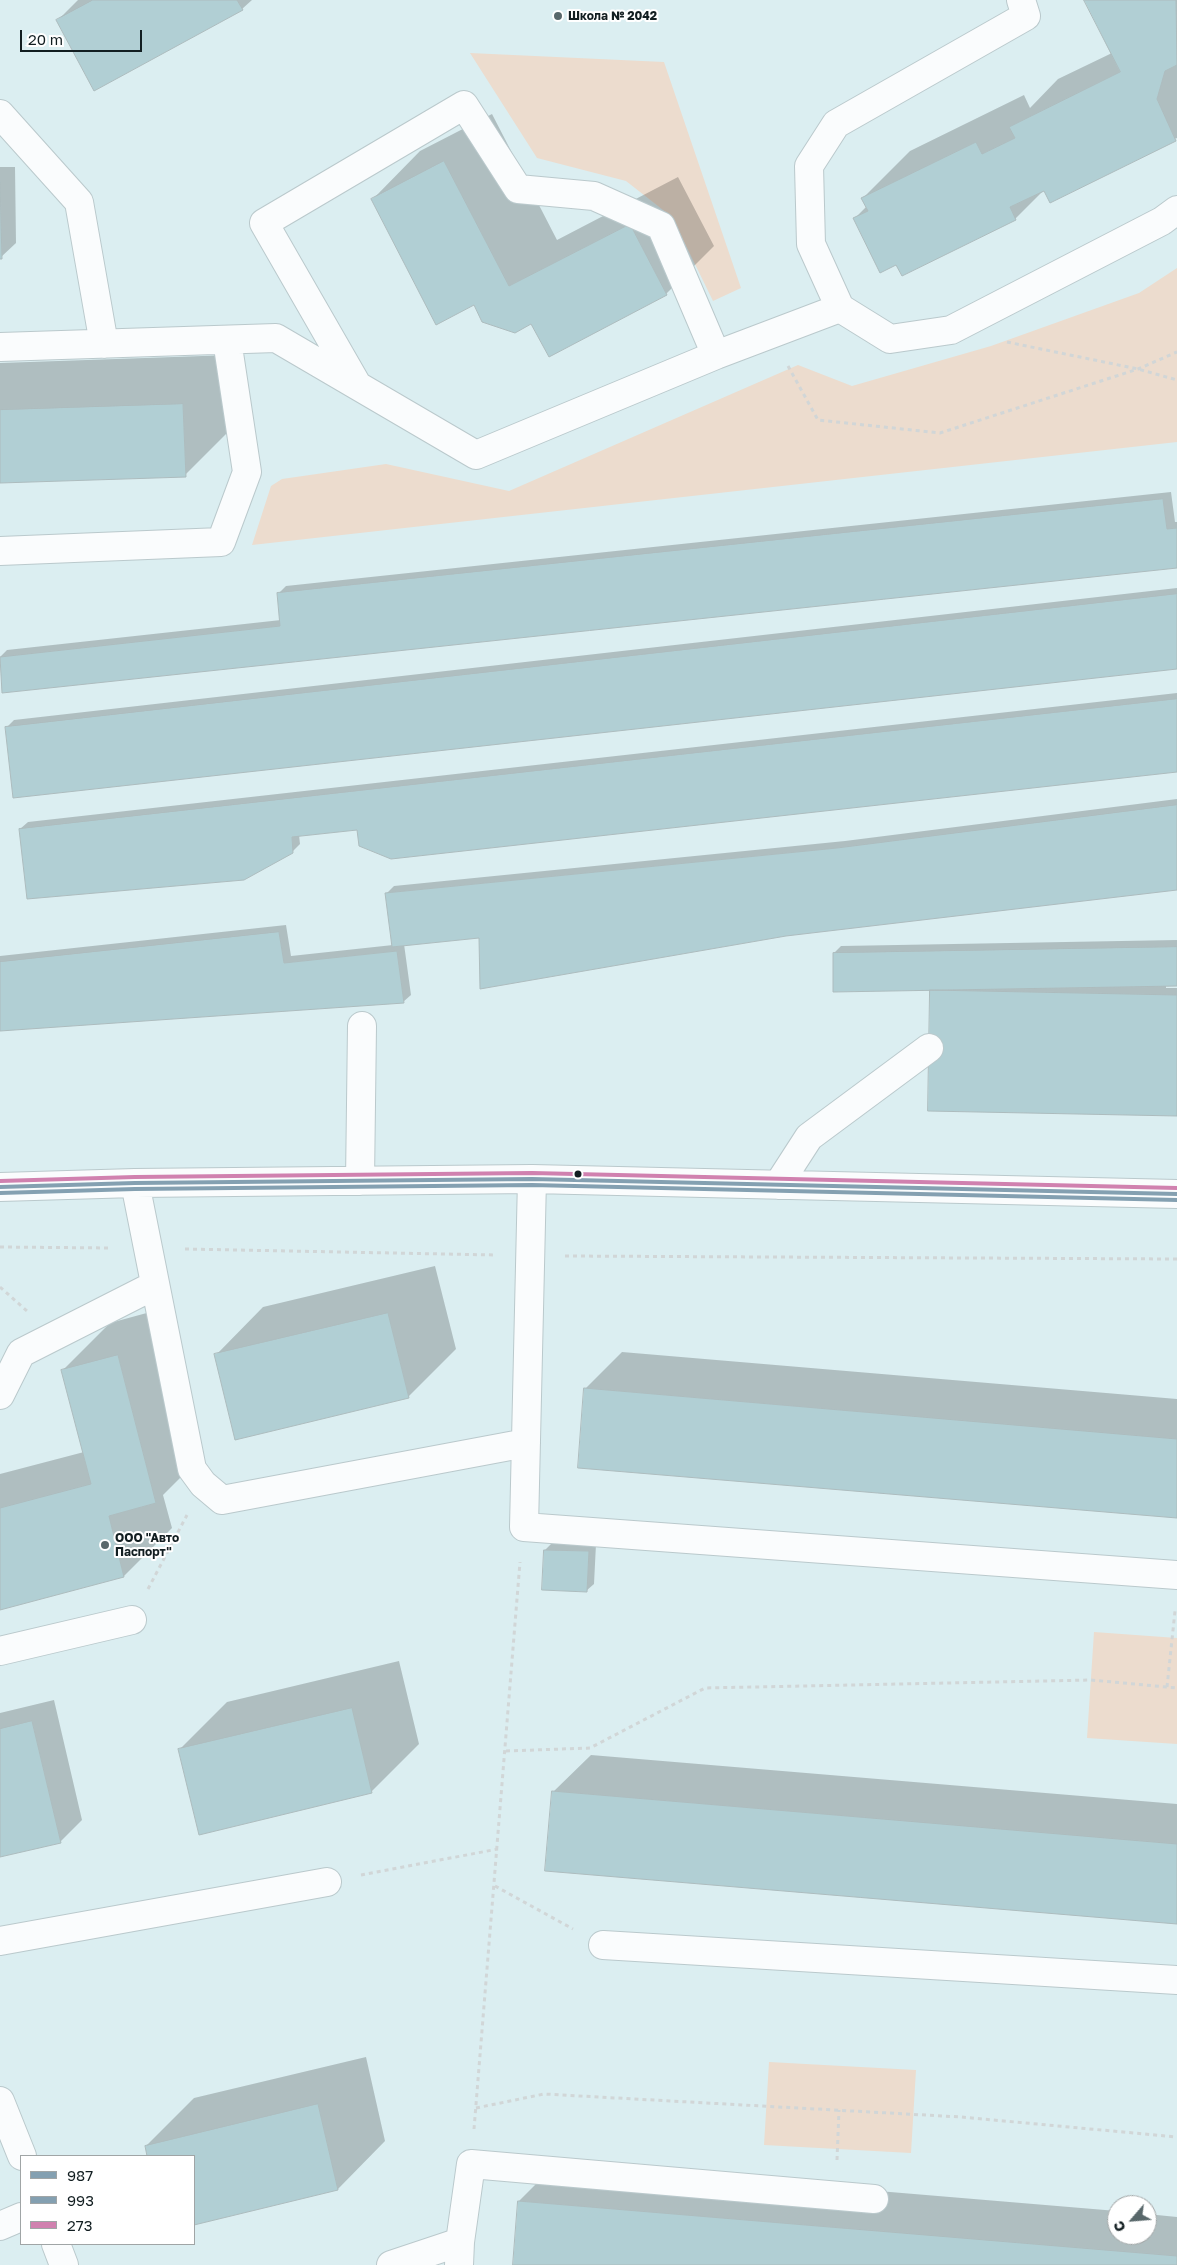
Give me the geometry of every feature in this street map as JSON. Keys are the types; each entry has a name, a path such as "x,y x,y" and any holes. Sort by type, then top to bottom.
{"street":[{"path":"1021,0 1026,16 836,124 809,166 811,244 840,308 890,339 951,330 1162,221 1177,210"},
{"path":"357,385 264,223 464,105 518,189 594,196 660,226 716,355"},
{"path":"0,114 79,202 104,344"},
{"path":"0,347 276,338 476,455 716,355 840,308"},
{"path":"0,551 221,542 247,472 227,340"},
{"path":"360,1181 362,1026"},
{"path":"778,1185 808,1137 929,1048"},
{"path":"532,1179 524,1527 1177,1575"},
{"path":"0,1187 135,1183 532,1179 1177,1194"},
{"path":"135,1183 192,1469 203,1484 222,1500 526,1443"},
{"path":"0,1395 21,1353 155,1285"},
{"path":"0,1651 132,1620"},
{"path":"0,1941 326,1882"},
{"path":"603,1945 1177,1980"},
{"path":"0,2101 22,2155"},
{"path":"392,2265 460,2253 471,2164 874,2199"},
{"path":"0,2226 20,2217"},
{"path":"56,2245 64,2265"}],"path":[{"path":"951,330 1138,369 1177,380"},
{"path":"770,335 818,420 940,432 1138,369 1177,352"},
{"path":"0,1246 530,1255 1177,1259"},
{"path":"0,1288 34,1316"},
{"path":"132,1620 203,1484"},
{"path":"471,2164 519,1575"},
{"path":"1167,1687 1175,1608"},
{"path":"506,1751 590,1748 705,1688 1091,1680 1177,1688"},
{"path":"326,1882 498,1849"},
{"path":"495,1886 603,1945"},
{"path":"476,2108 544,2094 961,2117 1177,2136"},
{"path":"835,2195 839,2110"}],"shaded area":[{"path":"470,53 664,62 741,288 713,301 672,217 626,181 537,158"},
{"path":"1177,268 1177,442 252,545 271,486 282,479 386,464 509,491 798,365 852,386 991,346 1139,293"},
{"path":"1094,1632 1177,1638 1177,1744 1087,1738"},
{"path":"769,2062 916,2070 911,2153 764,2145"}],"building":[{"path":"93,0 237,0 243,10 94,91 56,20"},
{"path":"1084,0 1176,0 1177,65 1165,71 1157,99 1176,141 1050,203 1044,191 1010,207 1016,220 902,276 896,265 880,273 853,218 868,211 861,198 976,142 982,154 1015,138 1009,127 1120,72"},
{"path":"444,161 509,286 630,224 667,295 549,357 531,324 515,333 482,322 474,305 436,325 371,199"},
{"path":"0,182 2,259 0,259"},
{"path":"183,404 186,477 0,483 0,410"},
{"path":"1163,499 1167,529 1177,528 1177,568 2,693 0,657 280,626 277,593"},
{"path":"1177,594 1177,669 13,798 5,727"},
{"path":"1177,699 1177,772 391,859 359,846 357,830 292,837 293,853 244,880 27,899 19,829"},
{"path":"1177,805 1177,890 786,936 480,989 479,938 392,947 385,893 837,848"},
{"path":"279,932 284,963 397,951 404,1003 0,1031 0,962"},
{"path":"1177,947 1177,986 833,992 833,953"},
{"path":"930,990 1177,995 1177,1116 928,1111"},
{"path":"388,1313 409,1398 235,1440 214,1354"},
{"path":"118,1355 156,1503 109,1516 124,1577 0,1610 0,1508 91,1484 61,1370"},
{"path":"584,1388 1177,1439 1177,1518 578,1468"},
{"path":"544,1550 589,1551 587,1592 542,1590"},
{"path":"352,1708 372,1793 199,1835 178,1749"},
{"path":"32,1721 61,1843 0,1857 0,1729"},
{"path":"552,1791 1177,1844 1177,1924 545,1871"},
{"path":"318,2104 338,2190 195,2225 195,2155 147,2155 145,2146"},
{"path":"518,2201 1177,2256 1177,2265 513,2265"}],"transit line":[{"name":"273","path":"0,1181 135,1177 532,1173 1177,1188"},
{"name":"987","path":"0,1187 135,1183 532,1179 1177,1194"},
{"name":"993","path":"0,1193 135,1189 532,1185 1177,1200"}],"place":[{"name":"Школа № 2042","path":"558,16"},
{"name":"ООО \"Авто Паспорт\"","path":"105,1545"}]}
